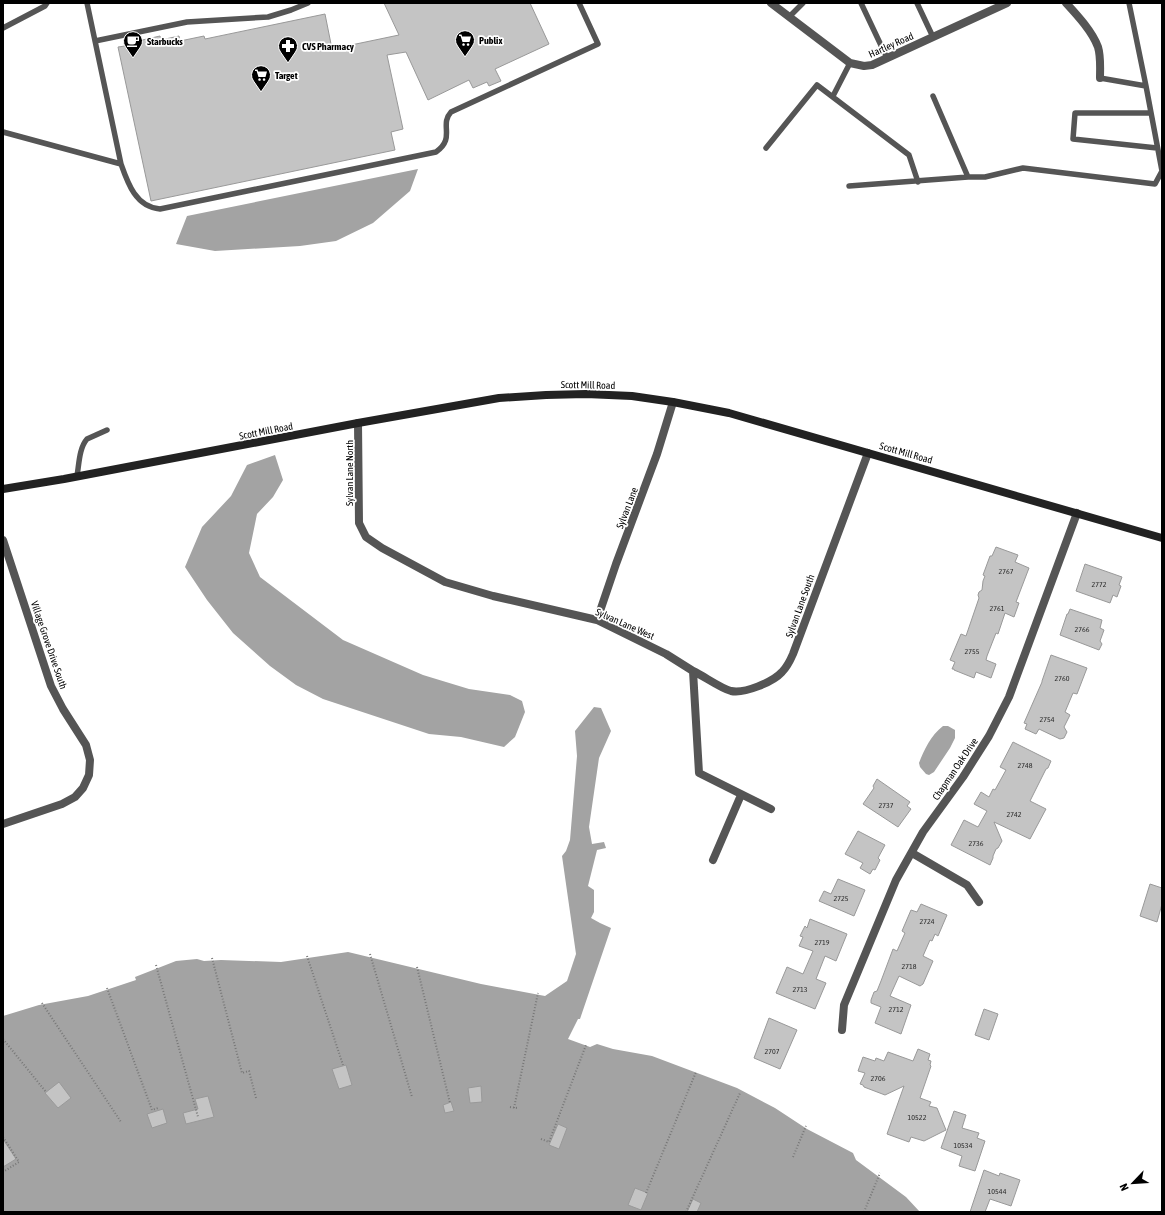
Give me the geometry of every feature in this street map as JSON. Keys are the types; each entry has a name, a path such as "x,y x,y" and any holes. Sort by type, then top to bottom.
{"street":[{"path":"771,3 850,63"},
{"name":"Hartley Road","path":"850,63 864,66 872,65 933,37 995,5 1007,3"},
{"path":"1066,3 1081,19 1098,46 1100,58 1100,78"},
{"name":"Scott Mill Road","path":"3,489 506,397 586,394 632,396 729,413 1162,538"},
{"name":"Sylvan Lane","path":"597,620 616,564 658,454 673,402"},
{"name":"Sylvan Lane North","path":"358,423 359,523"},
{"name":"Sylvan Lane South","path":"693,671 732,691 744,691 771,680 781,674 793,654 868,453"},
{"name":"Chapman Oak Drive","path":"842,1030 844,1005 896,880 923,832 963,777 989,736 1009,697 1077,513"},
{"name":"Sylvan Lane West","path":"359,523 366,537 382,548 444,582 493,596 597,620 666,654 693,671"},
{"name":"Village Grove Drive South","path":"3,540 51,686 63,709 86,745 90,760 89,775 83,788 75,797 62,804 3,824"},
{"path":"693,671 699,773 771,809"},
{"path":"713,860 742,795"},
{"path":"912,853 967,885 979,902"}],"lane":[{"path":"3,28 45,6 47,3"},
{"path":"87,3 121,164 131,189 137,197 149,207 160,209 436,152 443,146 446,140 446,121 447,116 451,112 598,44 579,3"},
{"path":"95,41 187,22 268,17 308,3"},
{"path":"789,17 803,3"},
{"path":"861,3 887,58"},
{"path":"917,3 933,37"},
{"path":"850,186 985,177 1023,168 1155,184 1162,171 1129,3"},
{"path":"833,96 850,63"},
{"path":"1100,78 1146,86"},
{"path":"766,148 818,85 909,155 918,182"},
{"path":"933,96 968,177"},
{"path":"1150,113 1075,114 1073,138 1157,148"},
{"path":"3,132 121,164"},
{"path":"77,476 82,448 85,441 107,430"}],"path":[{"path":"370,954 412,1097"},
{"path":"307,956 343,1065"},
{"path":"212,958 242,1073 249,1071 256,1098"},
{"path":"156,965 198,1117"},
{"path":"417,967 450,1103"},
{"path":"107,988 152,1110 158,1108"},
{"path":"514,1108 538,993"},
{"path":"42,1004 121,1122"},
{"path":"3,1039 46,1092"},
{"path":"541,1139 549,1142 586,1045"},
{"path":"646,1192 696,1072"},
{"path":"686,1212 740,1093"},
{"path":"510,1107 517,1108"},
{"path":"792,1157 806,1126"},
{"path":"3,1137 19,1162 3,1172"},
{"path":"864,1212 880,1173"}],"shaded area":[{"path":"418,169 410,191 373,223 336,241 300,246 215,251 176,244 187,216"},
{"path":"275,455 283,480 273,497 257,514 249,553 260,577 343,640 423,675 469,689 510,695 522,701 525,712 515,737 504,747 461,737 429,734 323,699 296,685 270,666 233,633 207,600 185,567 202,527 231,496 247,465"},
{"path":"594,707 601,708 611,731 599,758 589,827 592,844 604,842 606,848 597,850 588,886 594,890 594,912 591,918 611,928 580,1019 578,1019 568,1039 590,1047 597,1044 613,1049 652,1056 737,1088 775,1108 807,1129 853,1153 856,1160 906,1197 920,1212 3,1212 3,1016 39,1005 88,996 136,980 135,977 176,961 197,959 204,961 221,960 281,962 348,952 481,984 545,996 567,981 576,954 562,856 566,851 570,840 577,756 575,731"},
{"path":"943,726 948,726 955,730 955,738 934,772 929,775 926,774 920,767 919,763 931,738"}],"building":[{"name":"Target","path":"384,3 530,3 549,44 495,69 501,81 489,86 487,82 473,88 469,80 428,100 406,52 387,55 403,129 391,132 395,150 151,201 118,47 160,36 161,40 179,36 180,41 204,36 205,39 325,14 332,49 399,35"},
{"path":"996,547 1018,555 1015,562 1029,568 1016,602 1019,603 1014,617 1005,613 998,634 996,633 987,656 986,660 996,664 991,678 976,672 974,678 952,669 955,662 950,660 961,634 966,636 979,598 979,592 982,590 985,576 983,575 990,556 992,556"},
{"path":"1085,564 1122,577 1119,585 1121,586 1117,597 1113,595 1110,603 1076,591"},
{"path":"1070,609 1102,620 1100,628 1104,630 1100,641 1102,644 1099,650 1060,635"},
{"path":"1051,655 1087,668 1077,694 1073,693 1065,712 1070,715 1064,727 1067,732 1064,738 1060,739 1039,729 1036,734 1025,729 1027,724 1024,723 1042,682"},
{"path":"1013,742 1051,761 1030,801 1046,809 1030,839 994,822 1002,841 996,849 990,865 951,845 964,820 978,827 987,811 974,804 981,792 989,797 993,789 995,790 1006,770 1000,767"},
{"path":"877,779 910,802 907,806 911,809 898,827 863,804 874,788 873,786"},
{"path":"858,831 885,845 878,858 880,860 875,870 873,869 870,874 860,868 863,863 845,854"},
{"path":"838,879 865,890 854,916 819,901 824,891 831,894"},
{"path":"1150,884 1162,888 1162,904 1157,922 1140,916"},
{"path":"921,904 947,915 938,936 935,934 932,941 930,940 923,956 933,961 923,984 920,986 899,976 890,996 911,1005 901,1034 875,1023 881,1007 871,1003 871,1000 874,992 877,991 893,949 897,951 905,933 902,931 911,910 917,912"},
{"path":"810,919 847,934 836,961 825,956 816,979 826,983 815,1009 776,993 787,967 803,974 813,951 799,946 803,937 800,936 805,926 807,928"},
{"path":"984,1009 998,1014 989,1040 975,1035"},
{"path":"769,1018 797,1030 780,1069 754,1058"},
{"path":"918,1049 930,1054 928,1060 931,1061 931,1066 920,1098 931,1102 929,1106 937,1108 946,1130 924,1141 911,1137 909,1142 887,1134 904,1086 885,1095 860,1084 865,1073 858,1071 863,1057 875,1061 876,1058 884,1061 888,1052 913,1061"},
{"path":"346,1065 352,1085 339,1089 332,1069"},
{"path":"59,1082 71,1098 58,1108 45,1093"},
{"path":"481,1086 482,1102 470,1103 468,1088"},
{"path":"208,1096 214,1117 186,1124 183,1113 198,1109 195,1099"},
{"path":"451,1102 454,1111 445,1113 443,1105"},
{"path":"163,1109 167,1123 152,1128 147,1114"},
{"path":"954,1111 966,1115 962,1128 979,1133 977,1138 985,1141 975,1171 959,1166 962,1156 941,1148"},
{"path":"558,1124 567,1128 559,1149 549,1145"},
{"path":"3,1139 16,1159 3,1167"},
{"path":"984,1170 999,1176 1000,1173 1020,1180 1011,1206 990,1199 985,1212 970,1212"},
{"path":"635,1188 648,1193 641,1210 628,1205"},
{"path":"693,1199 701,1203 697,1212 687,1212"}],"place":[{"name":"Publix","path":"465,57"},
{"name":"Starbucks","path":"133,58"},
{"name":"CVS Pharmacy","path":"288,63"},
{"name":"Target","path":"261,92"}]}
